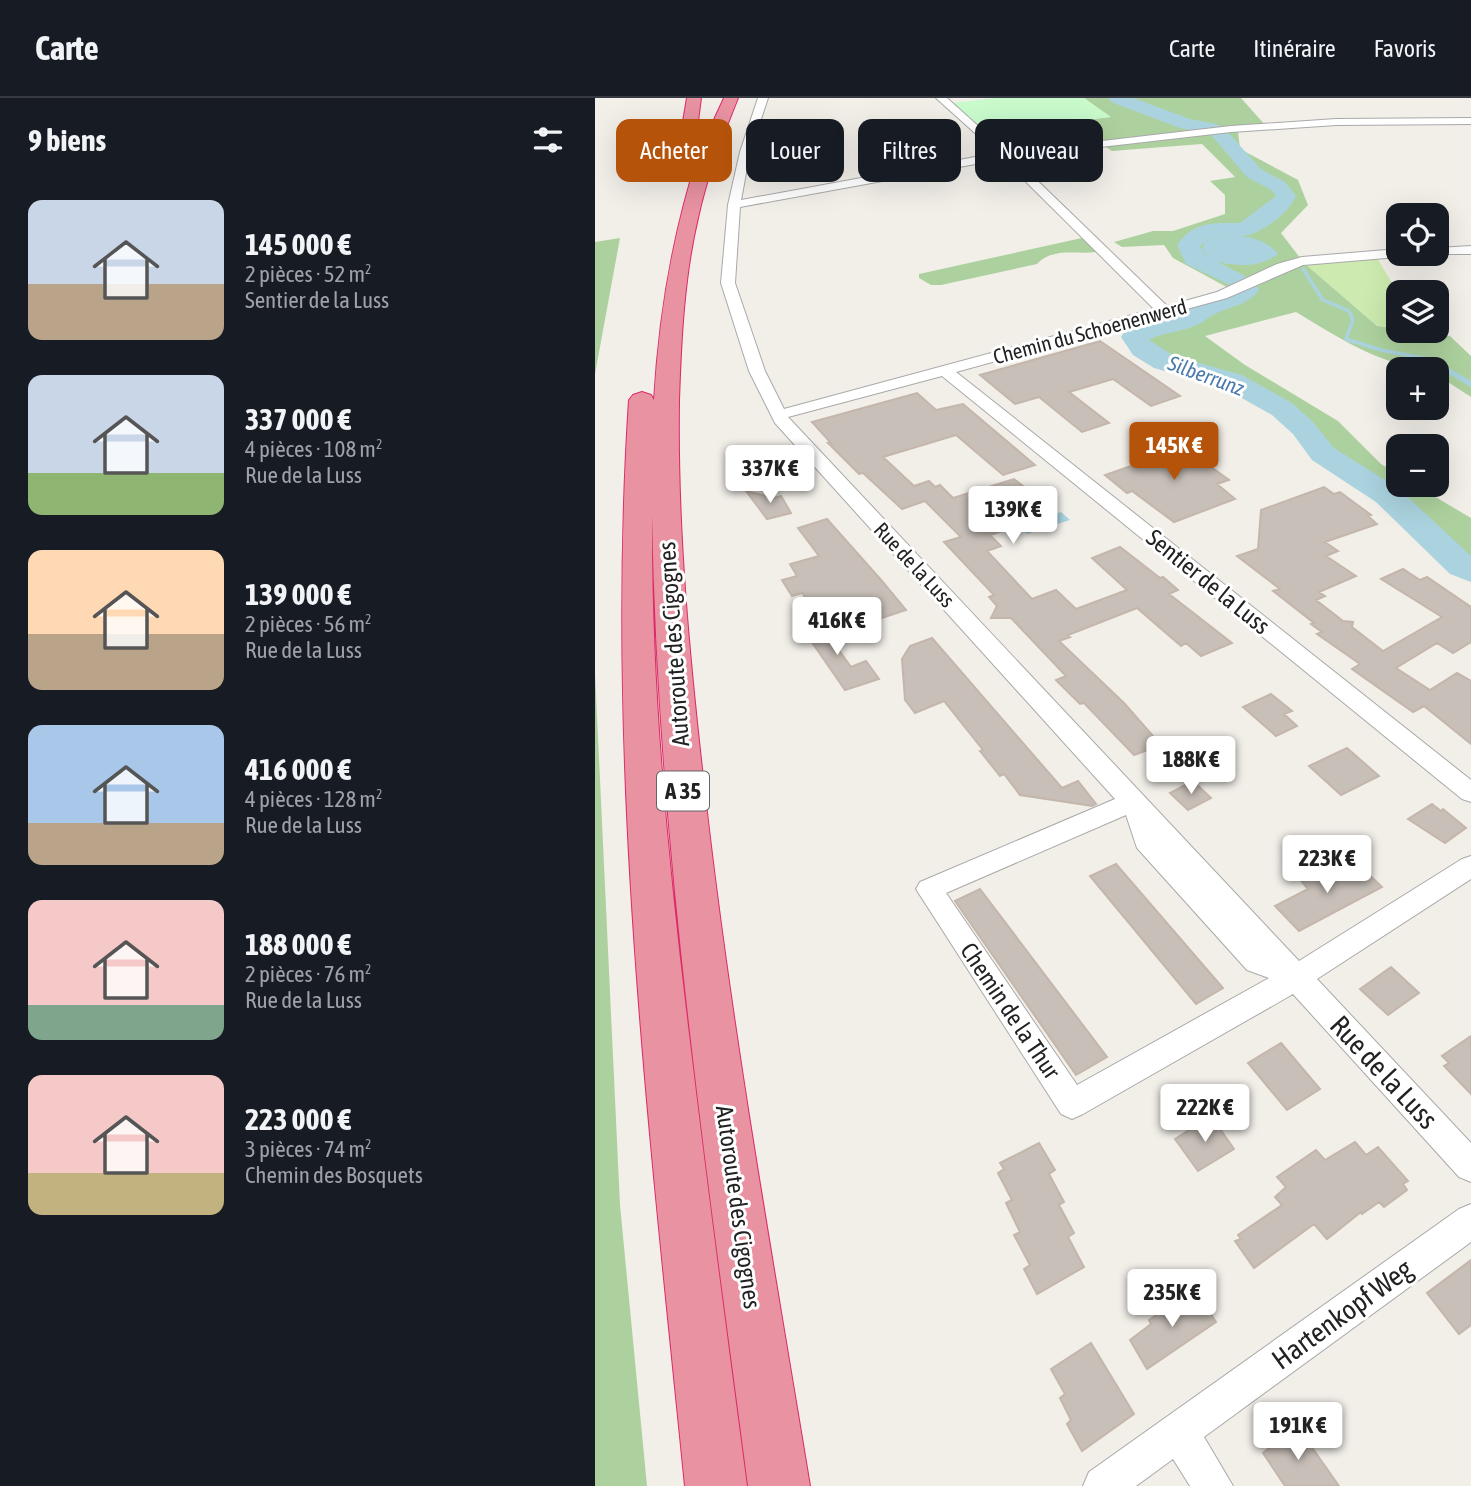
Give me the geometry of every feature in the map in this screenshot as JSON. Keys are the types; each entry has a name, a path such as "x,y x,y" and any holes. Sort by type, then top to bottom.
{"highway":[{"path":"691,119 694,98"},
{"path":"708,119 717,98"},
{"name":"Autoroute des Cigognes","path":"731,98 700,179 679,272 667,390 667,560 686,823 779,1486"},
{"path":"655,298 667,233 683,182"},
{"name":"Autoroute des Cigognes","path":"647,345 638,470 635,563 647,830 671,1102 716,1486"}],"street":[{"name":"Rue de la Luss","path":"763,98 745,152 734,205 728,283 757,371 789,431 1135,802 1146,841 1257,962 1297,977 1471,1166"},
{"path":"941,98 975,128"},
{"path":"1103,144 1222,130 1336,122 1471,121"},
{"path":"734,205 975,161"},
{"path":"1033,182 1164,311"},
{"path":"1449,251 1471,250"},
{"name":"Chemin du Schoenenwerd","path":"779,415 1222,295 1282,267 1302,261 1386,254"},
{"name":"Sentier de la Luss","path":"946,371 1471,793"},
{"name":"Chemin de la Thur","path":"1135,802 929,889 1072,1104 1297,977"},
{"path":"1297,977 1471,866"},
{"name":"Hartenkopf Weg","path":"1103,1486 1471,1221"},
{"path":"1179,1433 1213,1486"}],"green space":[{"path":"994,98 1084,98 1111,117 975,119 975,123 952,103"},
{"path":"1084,98 1241,98 1266,126 1238,131 1240,149 1298,180 1308,205 1281,233 1304,263 1377,326 1386,327 1386,343 1449,343 1450,336 1471,356 1471,397 1449,383 1449,357 1386,357 1386,360 1346,341 1296,312 1205,336 1245,365 1338,421 1386,467 1386,497 1435,497 1471,518 1471,557 1320,453 1257,388 1183,368 1127,330 1200,306 1234,291 1173,258 1164,245 1122,247 1114,242 1153,231 1173,231 1225,214 1225,195 1210,181 1235,177 1202,144 1112,151 1103,145 1103,119 1093,119 1110,117"},
{"path":"620,238 595,374 595,242"},
{"path":"1082,238 1097,252 1050,255 1037,264 941,285 931,285 919,278 919,274"},
{"path":"1377,258 1390,280 1386,280 1386,327 1377,326 1304,263"},
{"path":"595,673 620,1205 647,1486 595,1486"}],"water":[{"path":"1216,236 1258,240 1278,254 1262,262 1245,265 1209,260 1202,251 1204,242"},
{"path":"1061,512 1070,520 1027,534 1019,526"}],"building":[{"path":"1100,341 1180,396 1151,406 1113,379 1069,392 1109,423 1082,432 1039,397 1015,404 980,375"},
{"path":"917,393 936,410 963,404 1035,465 1003,475 956,435 883,457 914,486 929,481 935,487 940,485 953,498 1014,479 1034,495 1006,505 1026,523 990,535 1001,546 987,551 1032,599 1056,590 1076,609 1127,590 1092,558 1120,547 1160,578 1163,577 1178,590 1169,594 1232,643 1201,656 1186,643 1181,646 1137,608 1059,641 1124,703 1161,745 1134,755 1084,703 1080,704 1056,680 1066,676 1011,618 991,618 997,606 989,597 994,595 944,542 961,537 925,501 902,509 863,473 859,474 828,443 831,443 812,422"},
{"path":"1175,441 1229,480 1217,484 1235,499 1174,522 1132,491 1127,493 1105,475 1151,459 1142,452"},
{"path":"1324,487 1334,494 1340,492 1371,515 1368,516 1377,524 1325,542 1338,551 1326,556 1356,576 1319,592 1325,596 1316,600 1343,621 1353,622 1352,627 1383,651 1442,617 1381,579 1403,569 1420,580 1427,577 1471,607 1471,642 1453,653 1437,643 1396,668 1430,690 1457,673 1471,681 1471,744 1424,706 1413,712 1352,669 1360,664 1317,634 1322,632 1311,624 1314,623 1273,591 1280,589 1237,556 1258,549 1261,510"},
{"path":"746,491 774,498 781,496 791,513 767,519"},
{"path":"827,519 906,610 833,634 802,593 792,596 782,580 797,576 790,564 819,556 798,528"},
{"path":"814,615 851,667 866,661 879,679 845,690 800,625"},
{"path":"932,638 1062,788 1078,781 1096,804 1092,806 1020,795 1004,774 1000,776 944,701 915,713 905,700 902,659 910,646"},
{"path":"1271,694 1292,711 1284,714 1297,726 1276,736 1243,707"},
{"path":"1347,748 1379,776 1341,795 1309,766"},
{"path":"1193,781 1211,798 1188,810 1170,793"},
{"path":"1432,804 1441,811 1443,809 1466,828 1445,843 1408,819"},
{"path":"1116,864 1223,988 1196,1004 1090,876"},
{"path":"1358,864 1382,887 1299,931 1275,906 1308,889 1298,877 1316,869 1328,879"},
{"path":"980,889 1107,1057 1076,1075 955,901"},
{"path":"1391,967 1419,993 1388,1015 1360,989"},
{"path":"1471,1036 1471,1094 1444,1066 1449,1063 1442,1056"},
{"path":"1281,1043 1320,1089 1287,1110 1248,1063"},
{"path":"1211,1116 1234,1149 1198,1171 1175,1139"},
{"path":"1355,1142 1366,1155 1378,1147 1408,1181 1403,1184 1407,1190 1384,1207 1379,1202 1362,1214 1361,1212 1327,1239 1314,1224 1254,1268 1235,1241 1241,1239 1238,1235 1282,1205 1275,1197 1286,1187 1277,1177 1316,1150 1325,1160"},
{"path":"1039,1143 1055,1170 1049,1174 1064,1202 1059,1205 1074,1233 1068,1237 1084,1267 1037,1294 1024,1269 1030,1265 1014,1235 1020,1232 1006,1203 1012,1200 998,1173 1004,1169 1000,1163"},
{"path":"1471,1260 1471,1325 1459,1334 1427,1293"},
{"path":"1195,1290 1216,1322 1147,1369 1130,1340 1151,1324 1149,1320"},
{"path":"1091,1343 1134,1414 1082,1451 1067,1424 1071,1420 1060,1398 1065,1394 1051,1369"},
{"path":"1297,1426 1339,1486 1285,1486 1263,1453"}],"waterway":[{"name":"Silberrunz","path":"1117,98 1186,124 1210,128 1219,133 1254,173 1278,186 1286,196 1284,201 1248,228 1214,228 1197,236 1188,245 1194,259 1237,281"},
{"path":"1303,269 1323,300 1349,311 1353,320 1346,339 1381,350 1418,357"},
{"name":"Silberrunz","path":"1247,290 1228,301 1204,309 1188,320 1151,329 1134,337 1142,349 1164,362 1232,381 1282,409 1303,428 1323,454 1387,495 1462,567 1471,571"},
{"path":"1449,371 1471,384"}]}
